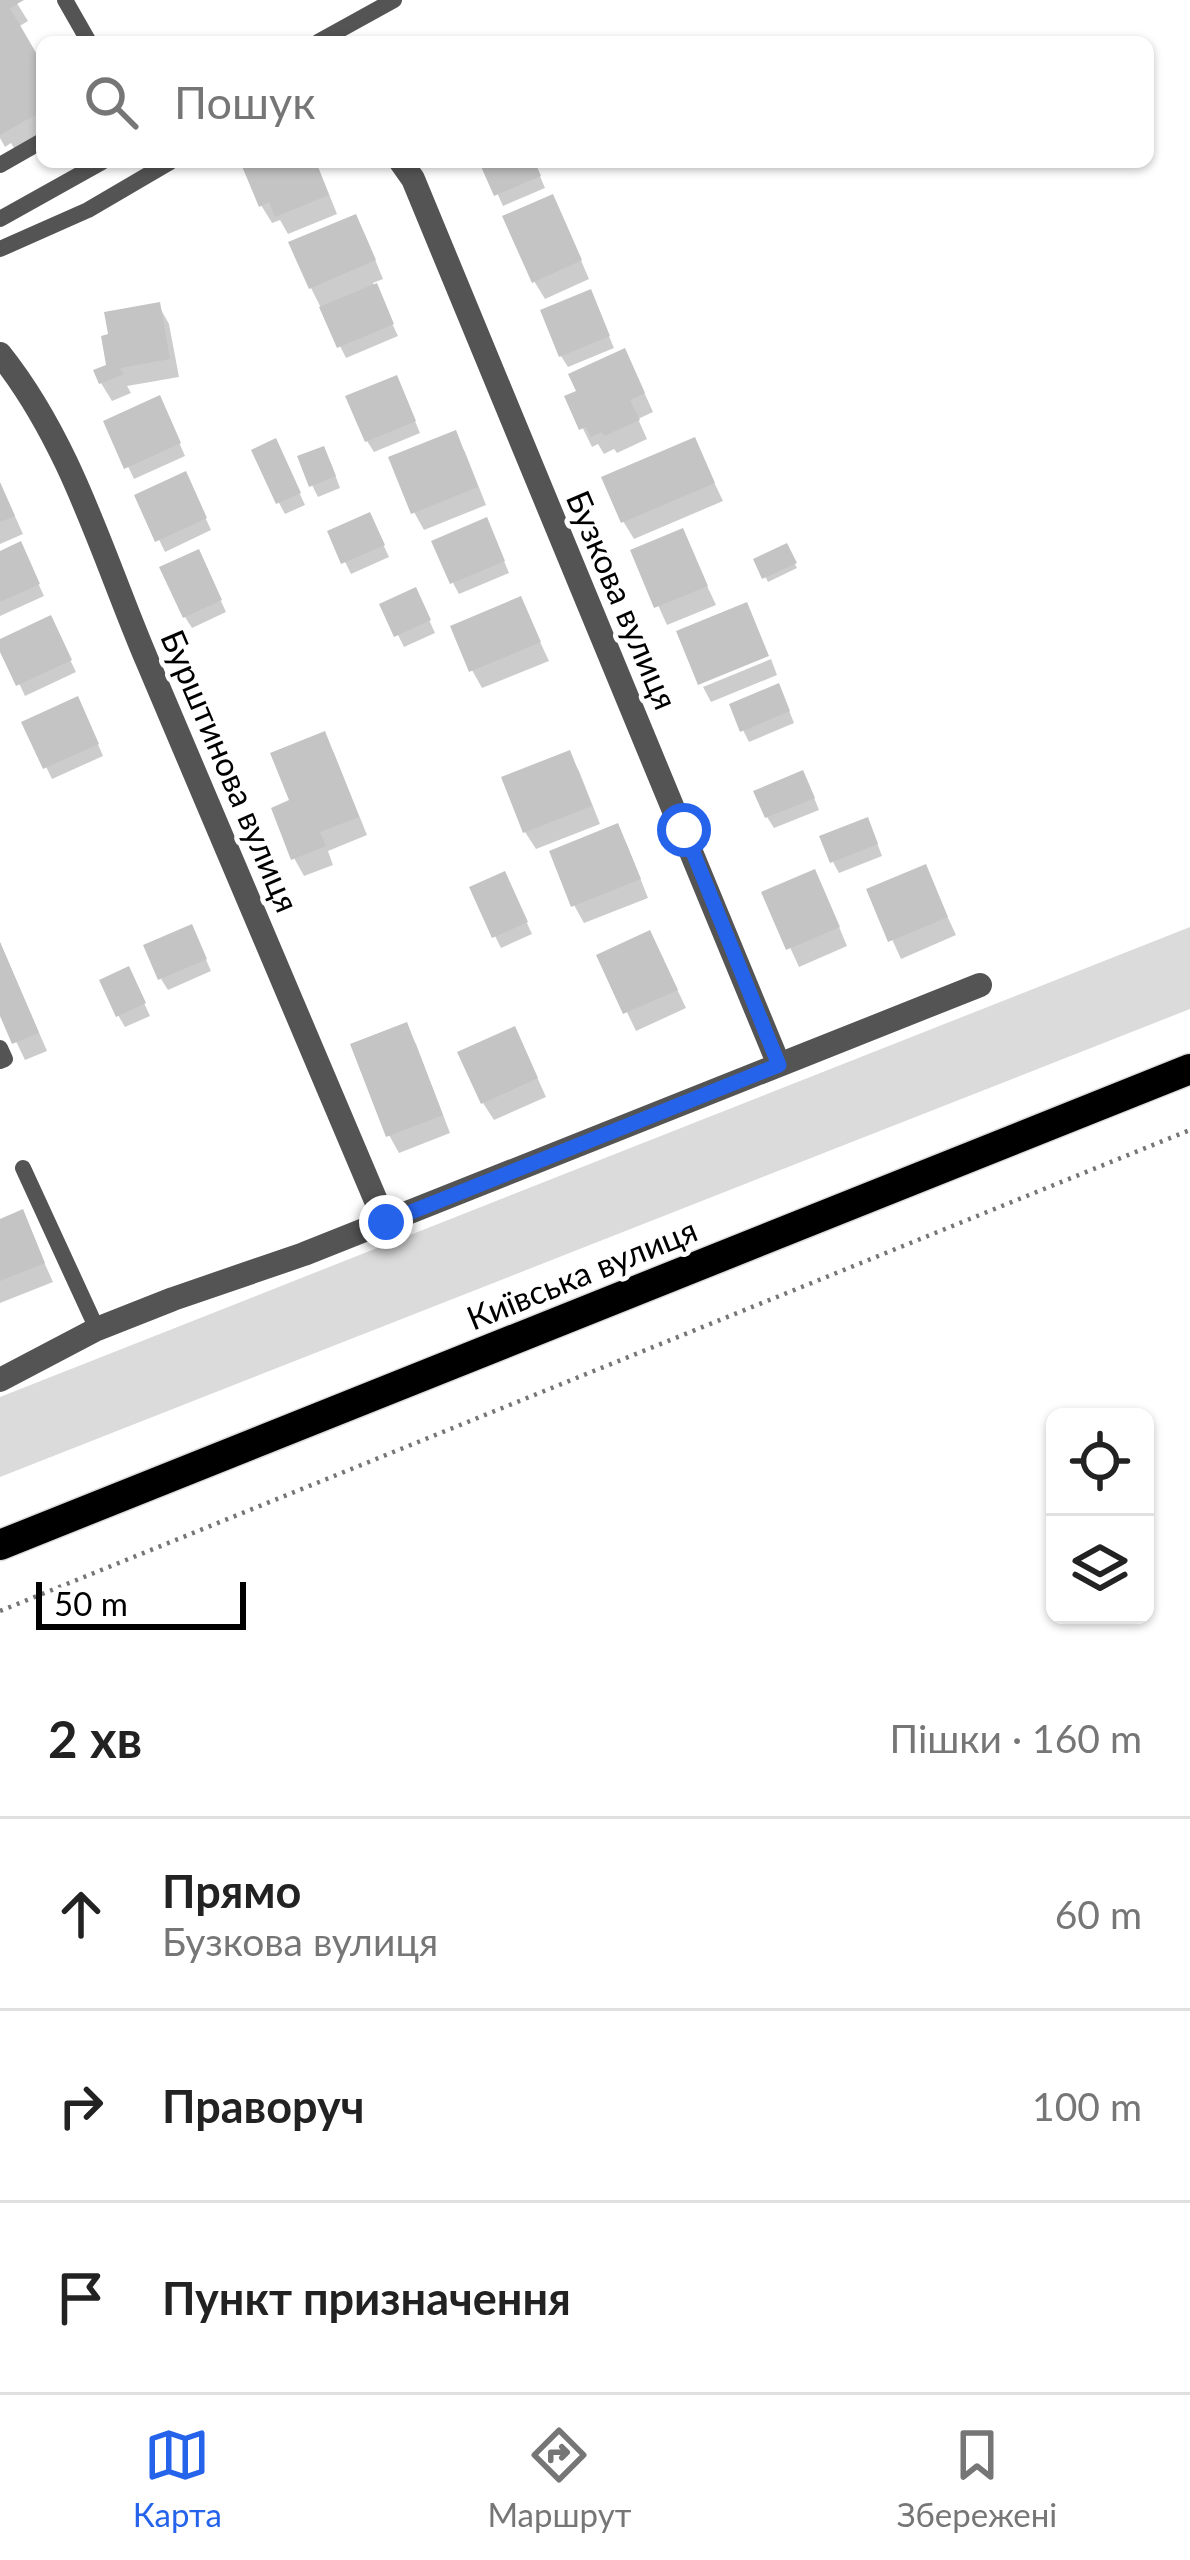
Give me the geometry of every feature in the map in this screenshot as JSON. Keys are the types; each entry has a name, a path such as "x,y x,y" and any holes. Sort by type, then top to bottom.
{"main road":[{"name":"Київська вулиця","path":"0,1545 1190,1069"}],"street":[{"name":"Бузкова вулиця","path":"405,168 779,1065"},
{"name":"Бурштинова вулиця","path":"0,354 65,455 386,1222"},
{"path":"0,1380 97,1329 386,1222 980,986"}],"lane":[{"path":"65,0 86,36"},
{"path":"329,36 394,0"},
{"path":"0,165 36,144"},
{"path":"0,219 91,168"},
{"path":"0,249 88,210 160,168"},
{"path":"0,1048 5,1059 0,1061"},
{"path":"23,1168 97,1329"}],"path":[{"path":"0,1611 1190,1130"}],"shaded area":[{"path":"1190,927 1190,1009 0,1477 0,1397"}],"building":[{"path":"0,0 24,0 10,8 36,53 36,114 0,135"},
{"path":"243,168 318,168 329,195 275,217 269,202 259,207"},
{"path":"482,168 538,168 541,176 494,196"},
{"path":"553,194 582,260 532,283 502,216"},
{"path":"356,214 376,260 309,289 288,242"},
{"path":"377,283 394,324 337,348 319,307"},
{"path":"591,289 610,336 559,357 540,310"},
{"path":"160,302 170,359 120,368 124,374 99,384 93,370 106,365 101,336 108,334 104,312"},
{"path":"625,348 645,393 630,400 640,420 591,437 586,427 579,430 564,396 576,391 568,374"},
{"path":"397,375 416,421 365,442 345,396"},
{"path":"160,395 181,443 124,469 103,421"},
{"path":"456,430 478,487 411,514 388,457"},
{"path":"695,437 715,483 621,523 601,477"},
{"path":"276,438 301,493 276,504 251,450"},
{"path":"324,446 336,476 309,487 297,456"},
{"path":"186,471 207,518 155,542 134,495"},
{"path":"0,482 15,516 0,522"},
{"path":"370,512 385,545 341,564 327,531"},
{"path":"487,517 505,561 450,584 431,541"},
{"path":"683,528 708,586 654,608 630,550"},
{"path":"21,541 40,584 0,602 0,551"},
{"path":"787,543 797,563 762,579 753,559"},
{"path":"199,549 222,600 183,618 159,567"},
{"path":"416,587 431,620 394,637 379,604"},
{"path":"521,596 541,642 469,672 450,626"},
{"path":"747,602 769,656 698,685 676,631"},
{"path":"51,615 72,660 16,686 0,652 0,639"},
{"path":"779,683 790,711 740,732 729,704"},
{"path":"78,696 99,744 43,769 21,722"},
{"path":"325,731 359,817 320,832 326,846 291,860 271,808 289,800 270,753"},
{"path":"570,750 592,806 523,833 501,777"},
{"path":"803,770 815,798 765,818 753,791"},
{"path":"868,817 878,844 830,863 819,836"},
{"path":"618,823 641,879 571,907 549,851"},
{"path":"926,864 948,917 888,942 866,889"},
{"path":"815,869 840,927 786,950 761,892"},
{"path":"505,871 528,922 492,938 469,887"},
{"path":"192,924 207,959 158,980 143,945"},
{"path":"650,930 678,990 623,1014 596,955"},
{"path":"0,942 39,1033 12,1044 0,1016"},
{"path":"129,966 146,1003 116,1017 99,980"},
{"path":"407,1022 443,1115 386,1137 350,1044"},
{"path":"515,1026 538,1078 481,1104 457,1052"},
{"path":"23,1209 45,1263 0,1281 0,1219"}],"route":[{"path":"386,1222 779,1065 684,830"}]}
